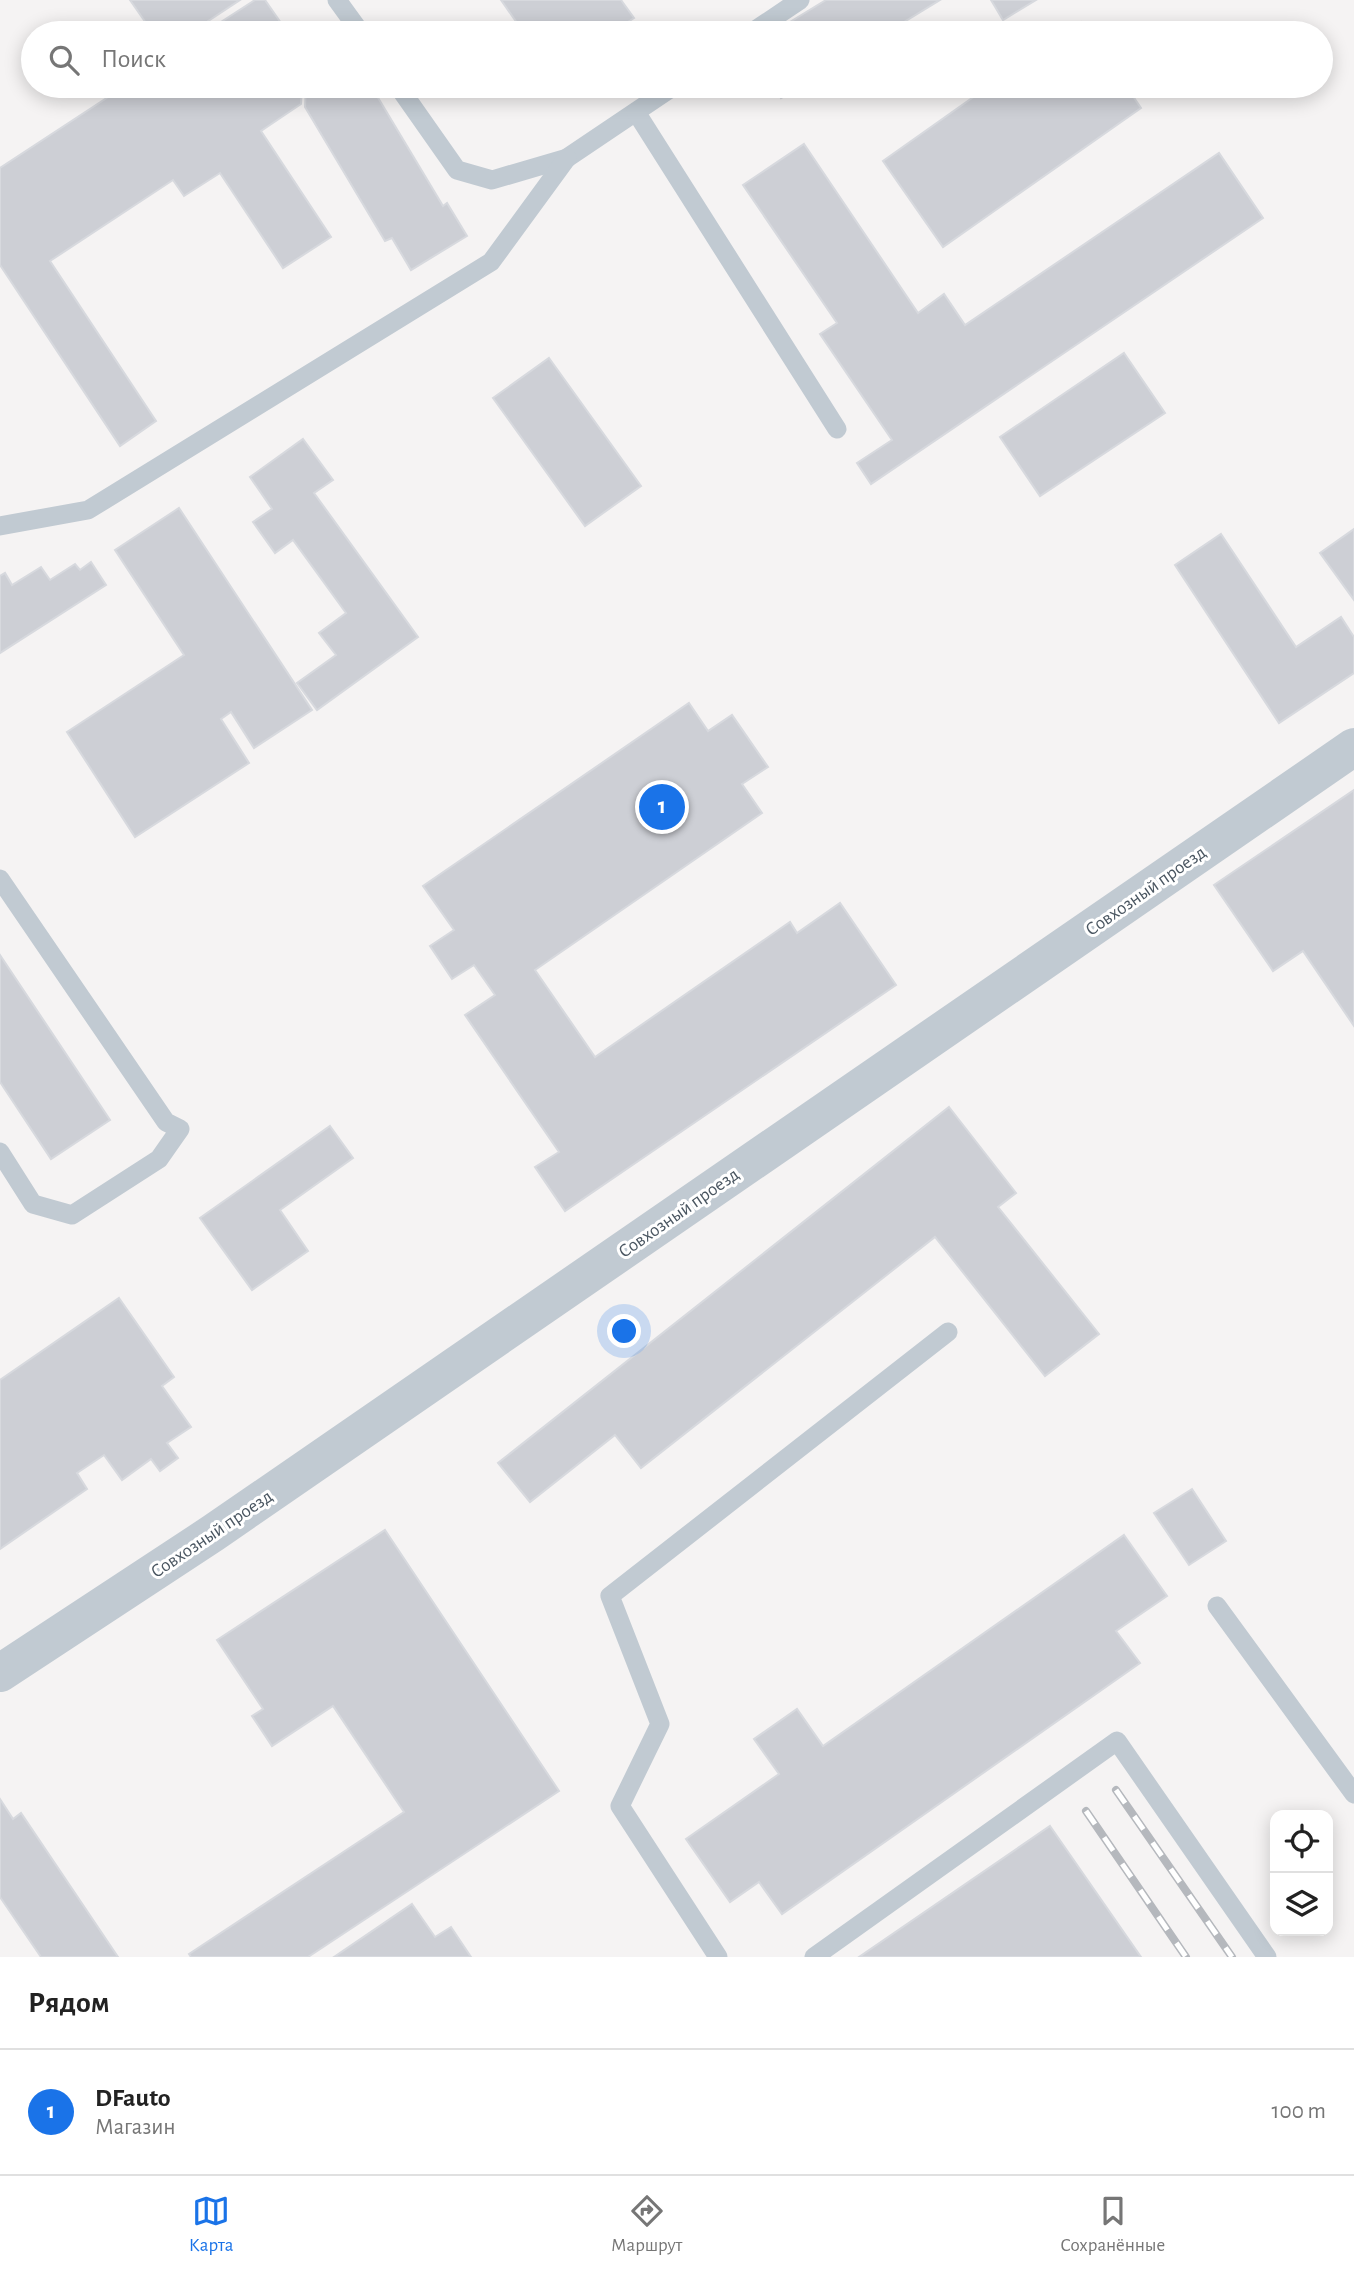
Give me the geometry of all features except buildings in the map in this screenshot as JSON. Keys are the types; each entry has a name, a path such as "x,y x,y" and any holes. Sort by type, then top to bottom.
{"street":[{"name":"Совхозный проезд","path":"0,1673 225,1525 1354,747"}],"lane":[{"path":"337,0 352,21"},
{"path":"769,21 800,0"},
{"path":"406,98 457,170 492,180 567,158 656,98"},
{"path":"636,112 837,429"},
{"path":"0,526 88,510 491,262 567,158"},
{"path":"0,879 166,1122 180,1129 159,1159 72,1215 33,1204 0,1152"},
{"path":"718,1957 620,1805 660,1724 610,1596 948,1332"},
{"path":"1217,1606 1354,1794"},
{"path":"814,1957 1117,1741 1267,1957"}],"railway":[{"path":"1116,1790 1232,1957"},
{"path":"1086,1811 1186,1957"}],"place":[{"name":"DFauto","path":"662,807"}]}
